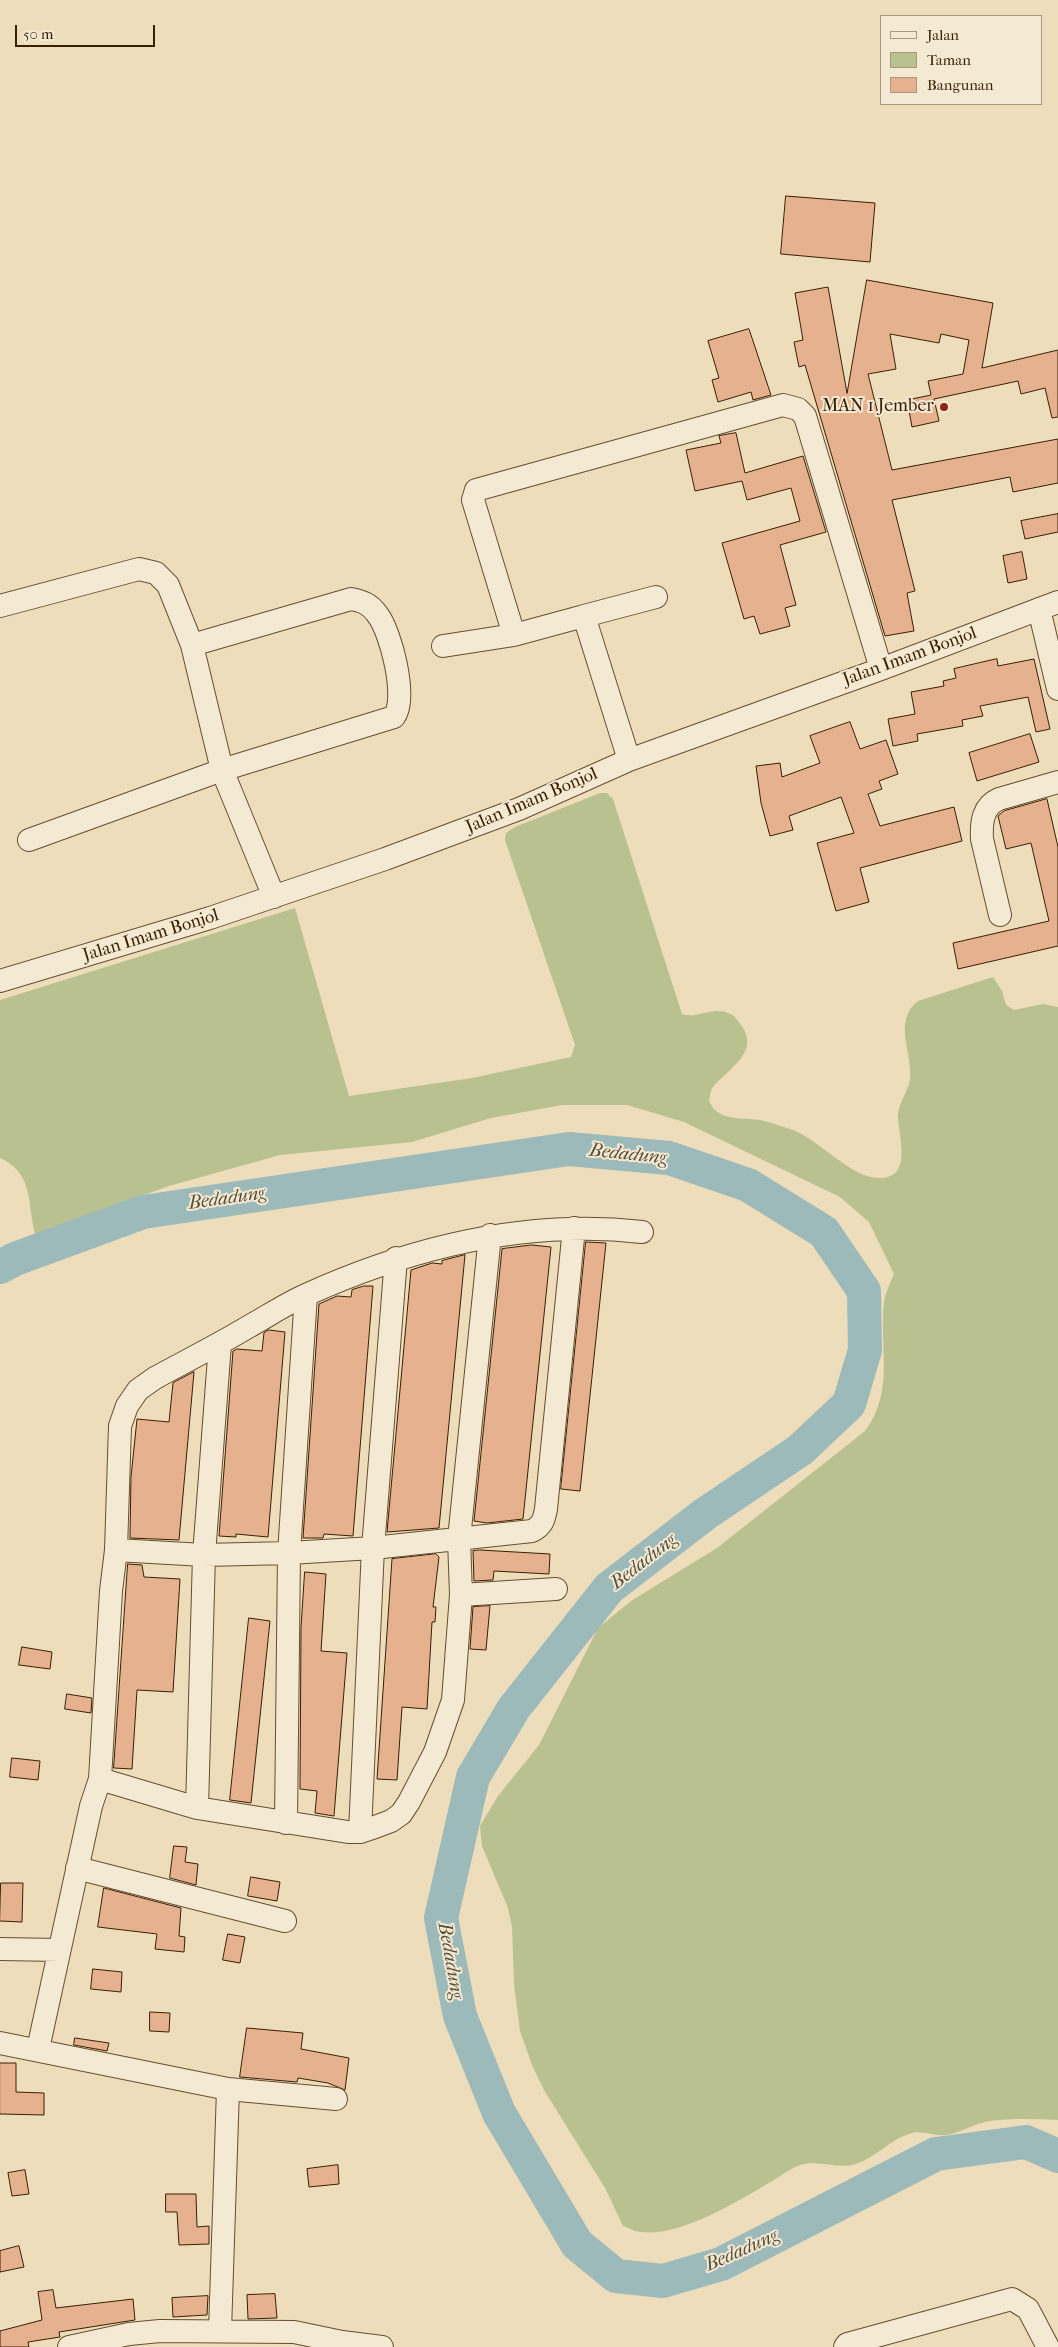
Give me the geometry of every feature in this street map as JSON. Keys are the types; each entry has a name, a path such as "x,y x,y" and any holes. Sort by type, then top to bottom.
{"street":[{"path":"514,636 473,500 476,490 783,405 791,406 805,416 881,669"},
{"path":"0,606 139,570 156,573 168,584 192,645 222,770 274,897"},
{"path":"443,646 514,636 656,597"},
{"path":"29,840 222,770 394,717 398,711 400,698 399,679 383,624 378,614 370,606 351,600 192,645"},
{"path":"1048,606 1058,689"},
{"name":"Jalan Imam Bonjol","path":"0,981 274,897 384,859 519,809 629,760 881,669 1048,606"},
{"path":"584,616 629,760"},
{"path":"1000,915 982,839 981,826 984,814 991,803 999,799 1058,782"},
{"path":"116,1550 204,1555 289,1553 373,1548 532,1531 539,1527 544,1520 574,1228"},
{"path":"38,2049 91,1806 100,1779 111,1591 116,1550 120,1426 127,1406 138,1390 155,1378 220,1344 306,1295 396,1258 490,1235 574,1228 602,1228 642,1232"},
{"path":"100,1779 197,1808 286,1823 360,1832 391,1821 400,1814 409,1802 435,1752 453,1700 461,1595 459,1539 490,1235"},
{"path":"360,1832 373,1548 396,1258"},
{"path":"286,1823 289,1553 306,1295"},
{"path":"197,1808 204,1555 220,1344"},
{"path":"461,1595 556,1589"},
{"path":"77,1868 285,1920"},
{"path":"0,1949 59,1950"},
{"path":"0,2043 38,2049 81,2061 228,2089 336,2099"},
{"path":"220,2331 228,2089"},
{"path":"844,2347 847,2344 917,2323 1012,2299 1028,2309 1048,2347"},
{"path":"69,2347 143,2332 220,2331 294,2332 342,2342 382,2347"}],"green space":[{"path":"600,793 607,793 613,799 682,1014 694,1015 713,1011 727,1012 735,1017 746,1035 747,1044 745,1052 734,1067 711,1090 709,1101 714,1109 721,1114 760,1120 790,1129 800,1133 845,1165 857,1171 879,1178 890,1176 897,1171 902,1154 898,1111 910,1080 905,1028 906,1018 910,1009 918,1001 993,977 1002,991 1006,1005 1014,1010 1043,1004 1058,1007 1058,2120 998,2120 984,2122 946,2135 918,2132 909,2134 863,2161 849,2166 814,2163 800,2165 706,2217 689,2224 656,2232 639,2232 623,2226 605,2188 544,2090 532,2065 520,2031 514,1984 512,1927 508,1908 482,1846 480,1826 498,1796 539,1745 598,1628 631,1601 717,1548 865,1431 880,1401 883,1385 884,1303 894,1274 869,1222 840,1197 684,1122 627,1105 562,1105 491,1118 412,1142 280,1155 169,1186 35,1234 24,1180 11,1164 0,1158 0,1000 295,908 349,1096 472,1078 571,1057 575,1045 505,840 506,833 515,827"}],"building":[{"path":"786,196 875,203 870,262 781,254"},
{"path":"867,280 993,303 982,368 1058,350 1058,417 1052,418 1045,388 1021,394 1018,381 934,399 939,421 912,427 907,400 931,395 928,381 963,374 969,340 941,334 939,343 890,334 896,369 868,374 892,470 1058,439 1058,483 1013,492 1010,477 892,500 915,591 907,593 914,631 885,636 805,365 799,367 794,342 803,340 795,293 828,287 847,393"},
{"path":"749,329 771,395 753,400 751,392 718,402 712,380 719,378 708,341"},
{"path":"736,433 745,473 803,456 826,532 780,545 796,605 785,608 790,626 760,634 754,616 744,619 722,543 800,521 791,488 747,500 742,481 695,491 686,450 721,443 719,436"},
{"path":"1058,514 1058,532 1025,539 1021,521"},
{"path":"1022,552 1027,579 1008,583 1003,556"},
{"path":"997,659 998,666 1034,659 1050,729 1036,732 1028,697 980,706 983,716 962,720 963,726 917,734 918,741 893,746 888,719 915,714 911,692 944,686 943,681 956,678 954,669"},
{"path":"850,722 860,749 886,740 898,774 879,781 882,789 868,794 880,826 954,807 962,841 860,868 869,902 836,911 817,843 854,833 841,797 789,816 793,830 770,836 761,803 756,766 780,763 782,777 820,763 810,736"},
{"path":"1030,734 1039,762 977,781 969,753"},
{"path":"1047,799 1058,847 1058,946 958,969 953,943 1049,921 1031,843 1006,849 998,816 1004,811"},
{"path":"586,1242 606,1243 580,1491 561,1489"},
{"path":"532,1245 551,1247 523,1519 487,1523 474,1521 502,1249"},
{"path":"465,1255 439,1528 387,1532 411,1270 432,1263 442,1264 442,1261"},
{"path":"364,1286 373,1286 353,1536 324,1534 323,1538 303,1538 319,1304 337,1296 351,1297 352,1290"},
{"path":"269,1330 285,1332 268,1537 236,1534 236,1537 219,1536 233,1351 237,1349 262,1351 264,1333"},
{"path":"194,1372 179,1540 130,1538 131,1477 137,1419 169,1422 173,1383"},
{"path":"473,1551 550,1554 549,1574 494,1571 493,1580 474,1581"},
{"path":"436,1554 439,1557 433,1607 436,1607 435,1622 432,1622 427,1709 402,1707 397,1780 377,1779 392,1559"},
{"path":"128,1564 142,1565 144,1577 180,1579 173,1692 137,1690 132,1769 114,1768"},
{"path":"305,1572 326,1574 321,1651 347,1653 334,1816 315,1813 317,1791 300,1789 301,1628"},
{"path":"490,1606 486,1650 470,1649 473,1607"},
{"path":"249,1618 270,1621 251,1803 230,1800"},
{"path":"22,1647 52,1652 50,1669 19,1665"},
{"path":"67,1694 92,1698 91,1713 65,1709"},
{"path":"12,1758 40,1761 38,1780 10,1777"},
{"path":"174,1846 187,1847 185,1862 198,1864 196,1885 170,1878"},
{"path":"251,1877 280,1882 277,1901 248,1896"},
{"path":"1,1883 23,1883 22,1922 0,1921"},
{"path":"104,1888 181,1908 179,1936 185,1937 184,1952 155,1949 157,1934 98,1927"},
{"path":"228,1934 245,1937 240,1963 223,1960"},
{"path":"93,1969 122,1972 121,1992 91,1989"},
{"path":"150,2012 170,2013 169,2032 150,2031"},
{"path":"247,2028 303,2033 301,2049 349,2058 345,2090 328,2083 298,2078 297,2082 240,2077"},
{"path":"75,2038 109,2043 107,2051 74,2045"},
{"path":"0,2063 16,2063 16,2092 44,2093 44,2115 0,2114"},
{"path":"338,2165 339,2184 309,2187 307,2169"},
{"path":"25,2170 29,2194 12,2196 8,2173"},
{"path":"166,2194 196,2194 197,2227 209,2226 209,2244 179,2245 177,2212 166,2212"},
{"path":"19,2246 24,2267 0,2272 0,2251"},
{"path":"53,2290 56,2308 133,2299 135,2320 59,2332 60,2337 28,2342 29,2347 0,2347 0,2331 42,2320 38,2292"},
{"path":"275,2294 277,2318 248,2319 247,2295"},
{"path":"208,2296 207,2315 173,2317 172,2298"}],"waterway":[{"name":"Bedadung","path":"0,1267 15,1259 143,1212 569,1149 669,1158 748,1185 824,1232 864,1291 865,1350 849,1404 800,1450 705,1514 609,1588 514,1708 473,1777 441,1918 460,2016 499,2113 577,2244 616,2276 663,2281 721,2264 936,2154 1026,2142 1058,2156"}],"place":[{"name":"MAN 1 Jember","path":"944,407"}]}
